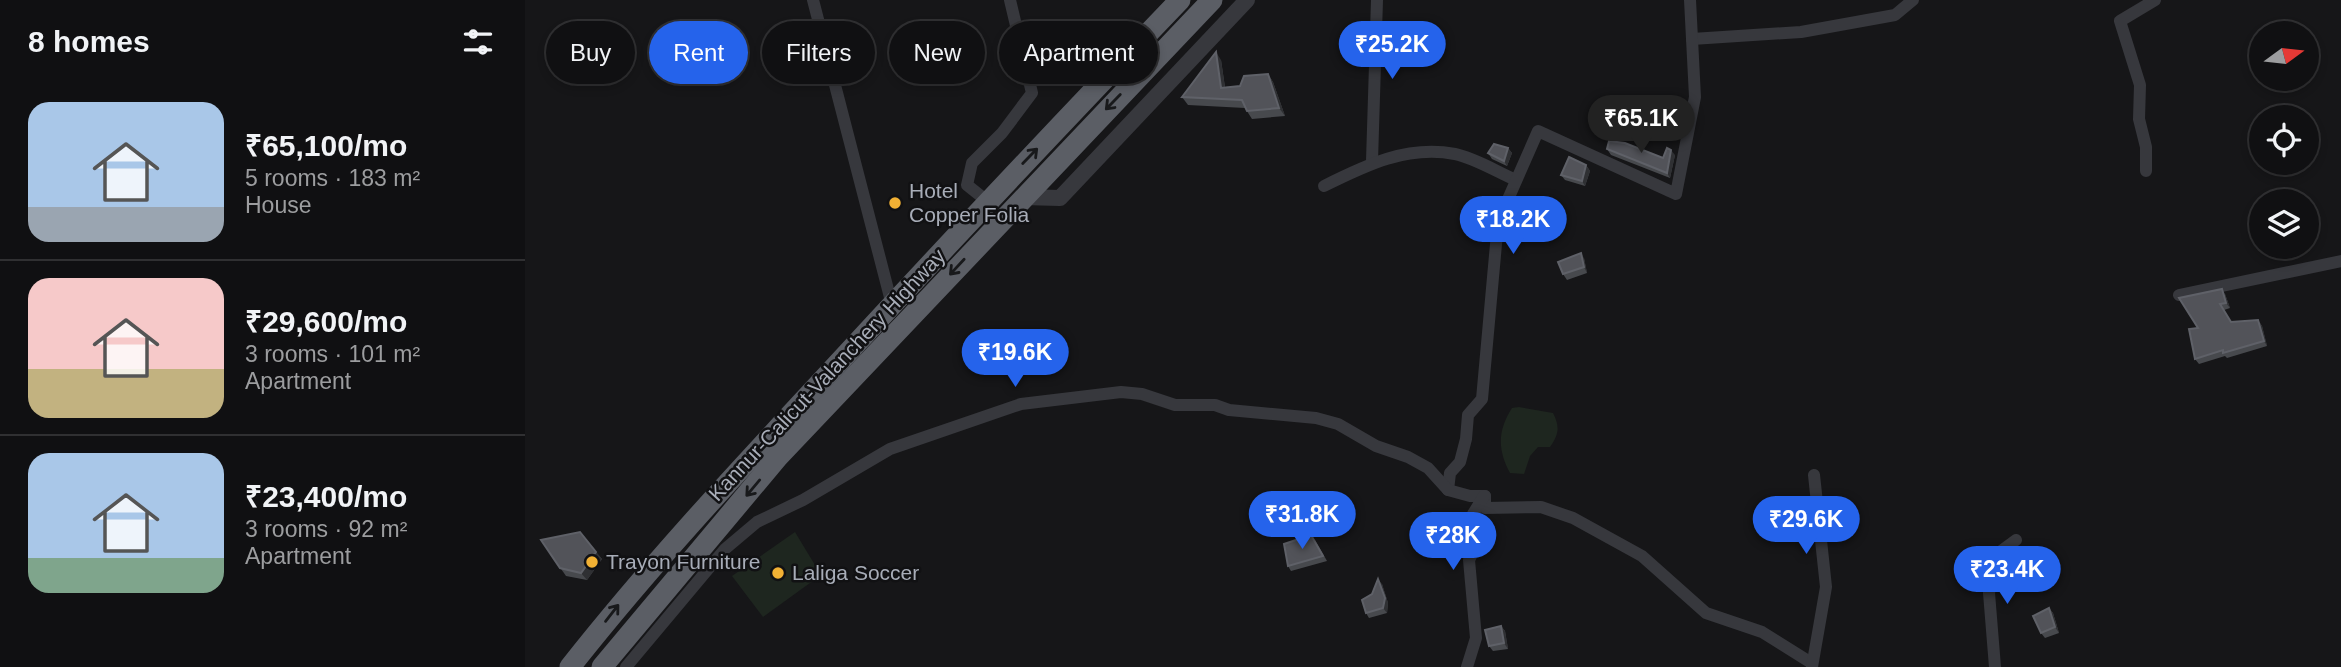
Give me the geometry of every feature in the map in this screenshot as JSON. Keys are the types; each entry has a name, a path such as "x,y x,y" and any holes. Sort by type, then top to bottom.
{"highway":[{"name":"Kannur-Calicut-Valanchery Highway","path":"570,667 629,592 987,201 1180,0"},
{"name":"Kannur-Calicut-Valanchery Highway","path":"603,667 778,457 1212,0"}],"street":[{"path":"813,0 892,305"},
{"path":"987,201 967,185 972,163 1002,133 1032,93 1010,0"},
{"path":"1023,197 1060,198 1247,0"},
{"path":"1372,161 1377,0"},
{"path":"1448,490 1450,473 1459,462 1466,439 1468,415 1482,399 1499,222 1538,131 1676,194 1695,96 1690,0"},
{"path":"1692,39 1801,32 1895,15 1913,0"},
{"path":"2146,171 2146,147 2139,119 2140,85 2120,22 2155,0"},
{"path":"1324,186 1372,161 1422,151 1457,154 1516,180"},
{"path":"2179,295 2341,261"},
{"path":"626,667 726,550 757,522 803,500 890,449 1021,404 1121,392 1142,394 1175,405 1215,405 1229,410 1316,418 1338,424 1376,446 1408,457 1428,468 1448,490 1470,496 1485,496"},
{"path":"1485,496 1485,508 1541,508 1613,538 1642,556 1706,613 1762,632 1811,664 1826,587 1814,475"},
{"path":"1467,667 1476,639 1469,560 1475,548 1473,514 1485,496"},
{"path":"1995,667 1989,593 1997,554 2016,540"}],"shaded area":[{"path":"1512,408 1553,413 1558,426 1550,447 1538,447 1530,456 1524,474 1510,473 1501,448 1507,416"},
{"name":"Laliga Soccer","path":"795,532 821,575 763,617 732,576"}],"building":[{"path":"1416,26 1421,38 1421,50 1408,47 1401,37"},
{"path":"1216,52 1221,88 1240,86 1244,76 1268,74 1279,108 1247,111 1242,100 1182,97"},
{"path":"1629,102 1635,114 1624,119 1617,110"},
{"path":"1609,141 1625,143 1663,158 1667,148 1671,150 1667,173 1607,149"},
{"path":"1494,144 1508,148 1504,161 1488,153"},
{"path":"1569,157 1586,165 1582,181 1561,175"},
{"path":"1581,253 1584,267 1563,274 1558,262"},
{"path":"2222,289 2226,303 2220,304 2231,322 2258,320 2264,341 2195,359 2189,329 2198,328 2179,298"},
{"path":"580,532 596,552 581,573 560,568 541,540"},
{"path":"1311,535 1323,556 1288,566 1284,544"},
{"path":"1378,579 1385,598 1383,608 1366,613 1362,600 1372,594"},
{"path":"2049,608 2055,627 2041,633 2033,616"},
{"path":"1501,626 1504,643 1489,646 1485,630"}],"place":[{"name":"Hotel Copper Folia","path":"895,203"},
{"name":"Trayon Furniture","path":"592,562"},
{"name":"Laliga Soccer","path":"778,573"}]}
